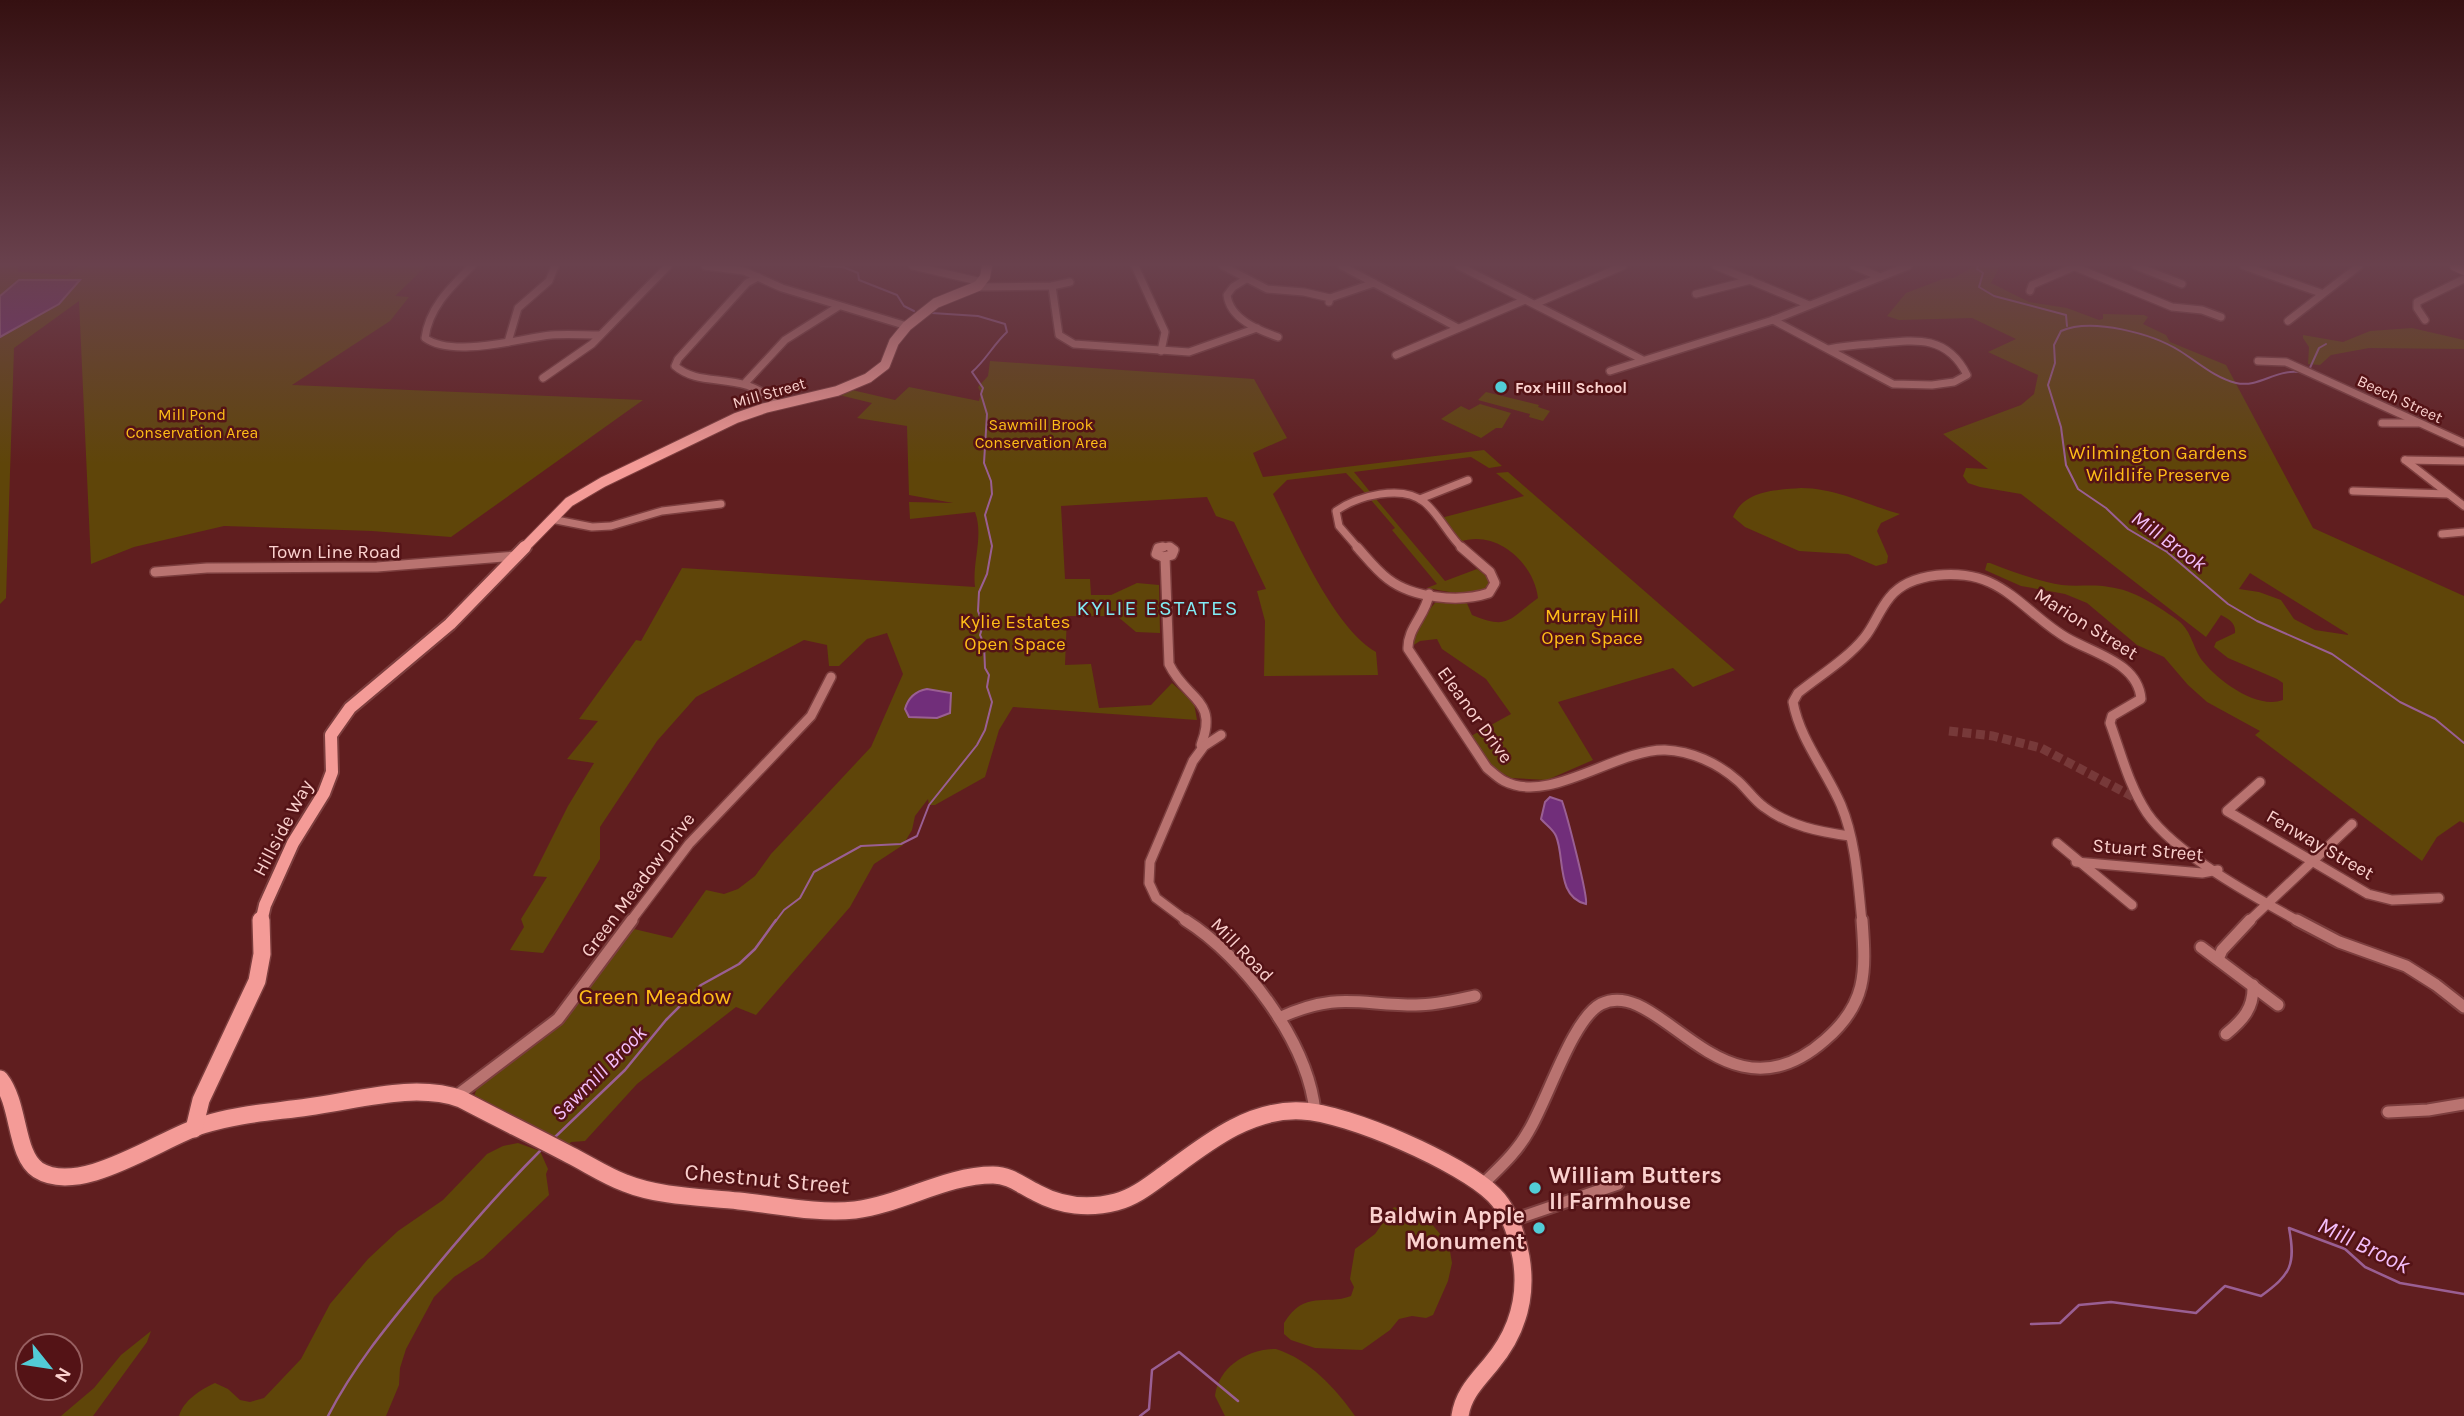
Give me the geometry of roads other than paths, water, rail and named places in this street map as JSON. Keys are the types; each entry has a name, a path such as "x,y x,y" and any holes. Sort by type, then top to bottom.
{"street":[{"path":"425,332 425,338 431,344 447,348 555,335 600,335"},
{"path":"508,342 511,332"},
{"path":"543,378 581,353 603,332"},
{"path":"704,332 675,365 677,369 685,374 746,382 768,392 778,405"},
{"path":"746,382 786,339 797,332"},
{"name":"Mill Street","path":"511,561 569,502 604,482 736,418 837,391 868,378 885,365 894,342 902,332"},
{"path":"1059,332 1064,340 1080,345 1161,351 1198,351 1247,332"},
{"path":"1161,351 1165,332"},
{"path":"1267,332 1278,337"},
{"path":"1396,355 1449,332"},
{"path":"1589,332 1643,360"},
{"path":"1610,371 1734,332"},
{"path":"1796,332 1898,386 1957,381 1967,375 1947,349 1924,340 1829,349"},
{"name":"Beech Street","path":"2258,361 2286,362 2464,443"},
{"path":"2382,423 2418,423"},
{"path":"2464,461 2405,460 2464,506"},
{"path":"1420,499 1468,480"},
{"path":"2353,491 2448,494"},
{"path":"1401,492 1420,499 1451,538 1490,572 1494,587 1489,593 1474,598 1429,594 1392,583 1337,525 1336,511 1364,496 1401,492"},
{"path":"551,519 588,526 611,526 662,511 721,504"},
{"path":"2442,534 2464,532"},
{"name":"Mill Road","path":"1165,558 1169,664 1174,674 1198,698 1205,710 1208,730 1153,855 1149,886 1158,902 1211,941 1279,1018 1306,1061 1312,1080 1315,1112"},
{"name":"Town Line Road","path":"155,572 211,566 402,568 511,561"},
{"name":"Hillside Way","path":"194,1129 201,1100 257,981 262,954 261,922 265,905 293,842 320,800 330,778 332,760 329,742 334,727 360,697 426,645 472,603 511,561"},
{"name":"Marion Street","path":"1850,836 1843,810 1804,732 1793,702 1798,693 1863,639 1889,598 1902,587 1950,574 1977,577 1999,588 2066,637 2117,662 2136,678 2142,688 2141,699 2113,715 2110,721 2140,800 2161,830 2270,903 2335,940 2380,954 2409,967 2439,986 2464,1007"},
{"name":"Eleanor Drive","path":"1429,594 1427,611 1409,634 1408,649 1489,771 1499,779 1516,784 1547,786 1637,752 1677,752 1702,758 1724,769 1755,800 1779,817 1816,831 1850,836"},
{"name":"Green Meadow Drive","path":"455,1097 558,1020 689,844 811,716 831,677"},
{"path":"1200,747 1221,736"},
{"name":"Fenway Street","path":"2260,782 2227,811 2377,897 2397,900 2440,898"},
{"path":"2218,959 2237,933 2314,863 2352,824"},
{"path":"1483,1185 1528,1133 1582,1024 1594,1008 1605,1002 1616,1000 1635,1004 1710,1054 1739,1065 1759,1067 1778,1066 1797,1060 1843,1022 1856,1006 1865,977 1857,871 1850,836"},
{"path":"2057,844 2132,905"},
{"name":"Stuart Street","path":"2076,862 2202,873 2218,870"},
{"path":"2201,947 2278,1005"},
{"path":"2226,1034 2249,1012 2254,998 2253,985"},
{"path":"1279,1018 1311,1005 1341,1000 1427,1005 1475,996"},
{"name":"Chestnut Street","path":"0,1079 12,1094 26,1155 38,1170 48,1174 71,1175 108,1168 194,1129 248,1116 429,1093 455,1097 611,1178 631,1185 679,1195 825,1211 849,1211 891,1203 951,1184 994,1175 1009,1177 1038,1194 1061,1203 1085,1206 1114,1203 1143,1190 1178,1164 1252,1118 1267,1114 1315,1112 1375,1132 1483,1185 1496,1196 1510,1221 1523,1273 1524,1293 1521,1309 1501,1351 1465,1395 1460,1416"},
{"path":"2388,1112 2428,1110 2464,1104"},
{"path":"1510,1221 1618,1184"}],"waterway":[{"name":"Sawmill Brook","path":"775,922 784,910 800,898 814,872 861,846 901,844 917,836 929,805 977,745 985,730 992,702 987,687 989,675 985,668 984,644 980,635 983,625 978,611 979,592 987,574 992,546 985,515 992,494 991,481 984,463 987,414 981,394 983,388 972,372 1007,332"},
{"name":"Mill Brook","path":"2060,332 2054,345 2055,363 2048,385 2061,427 2066,465 2078,489 2106,508 2128,529 2167,552 2228,604 2257,621 2332,654 2400,702 2435,719 2464,743"},
{"name":"Mill Brook","path":"2132,332 2168,345 2214,374 2236,383 2252,383 2298,372"},
{"name":"Mill Brook","path":"2309,370 2319,348 2326,344"},
{"name":"Sawmill Brook","path":"554,1138 625,1070 666,1020 701,985 739,964 755,949 776,920"},
{"name":"Sawmill Brook","path":"328,1416 361,1362 398,1313 481,1214 540,1151"},
{"name":"Mill Brook","path":"2031,1324 2060,1323 2079,1305 2111,1302 2196,1313 2225,1286 2261,1296 2279,1281 2289,1268 2292,1251 2289,1228 2345,1249 2365,1267 2400,1283 2464,1294"},
{"path":"1140,1416 1149,1409 1152,1370 1179,1352 1238,1401"}],"tunnel":[{"path":"1949,731 1993,736 2041,748 2139,800"}],"place":[{"name":"Fox Hill School","path":"1501,387"},
{"name":"William Butters II Farmhouse","path":"1535,1188"},
{"name":"Baldwin Apple Monument","path":"1539,1228"}],"district":[{"name":"KYLIE ESTATES","path":"1158,608"}],"park label":[{"name":"Mill Pond Conservation Area","path":"192,423"},
{"name":"Sawmill Brook Conservation Area","path":"1041,433"},
{"name":"Wilmington Gardens Wildlife Preserve","path":"2158,464"},
{"name":"Murray Hill Open Space","path":"1592,627"},
{"name":"Kylie Estates Open Space","path":"1015,633"},
{"name":"Green Meadow","path":"655,996"}]}
